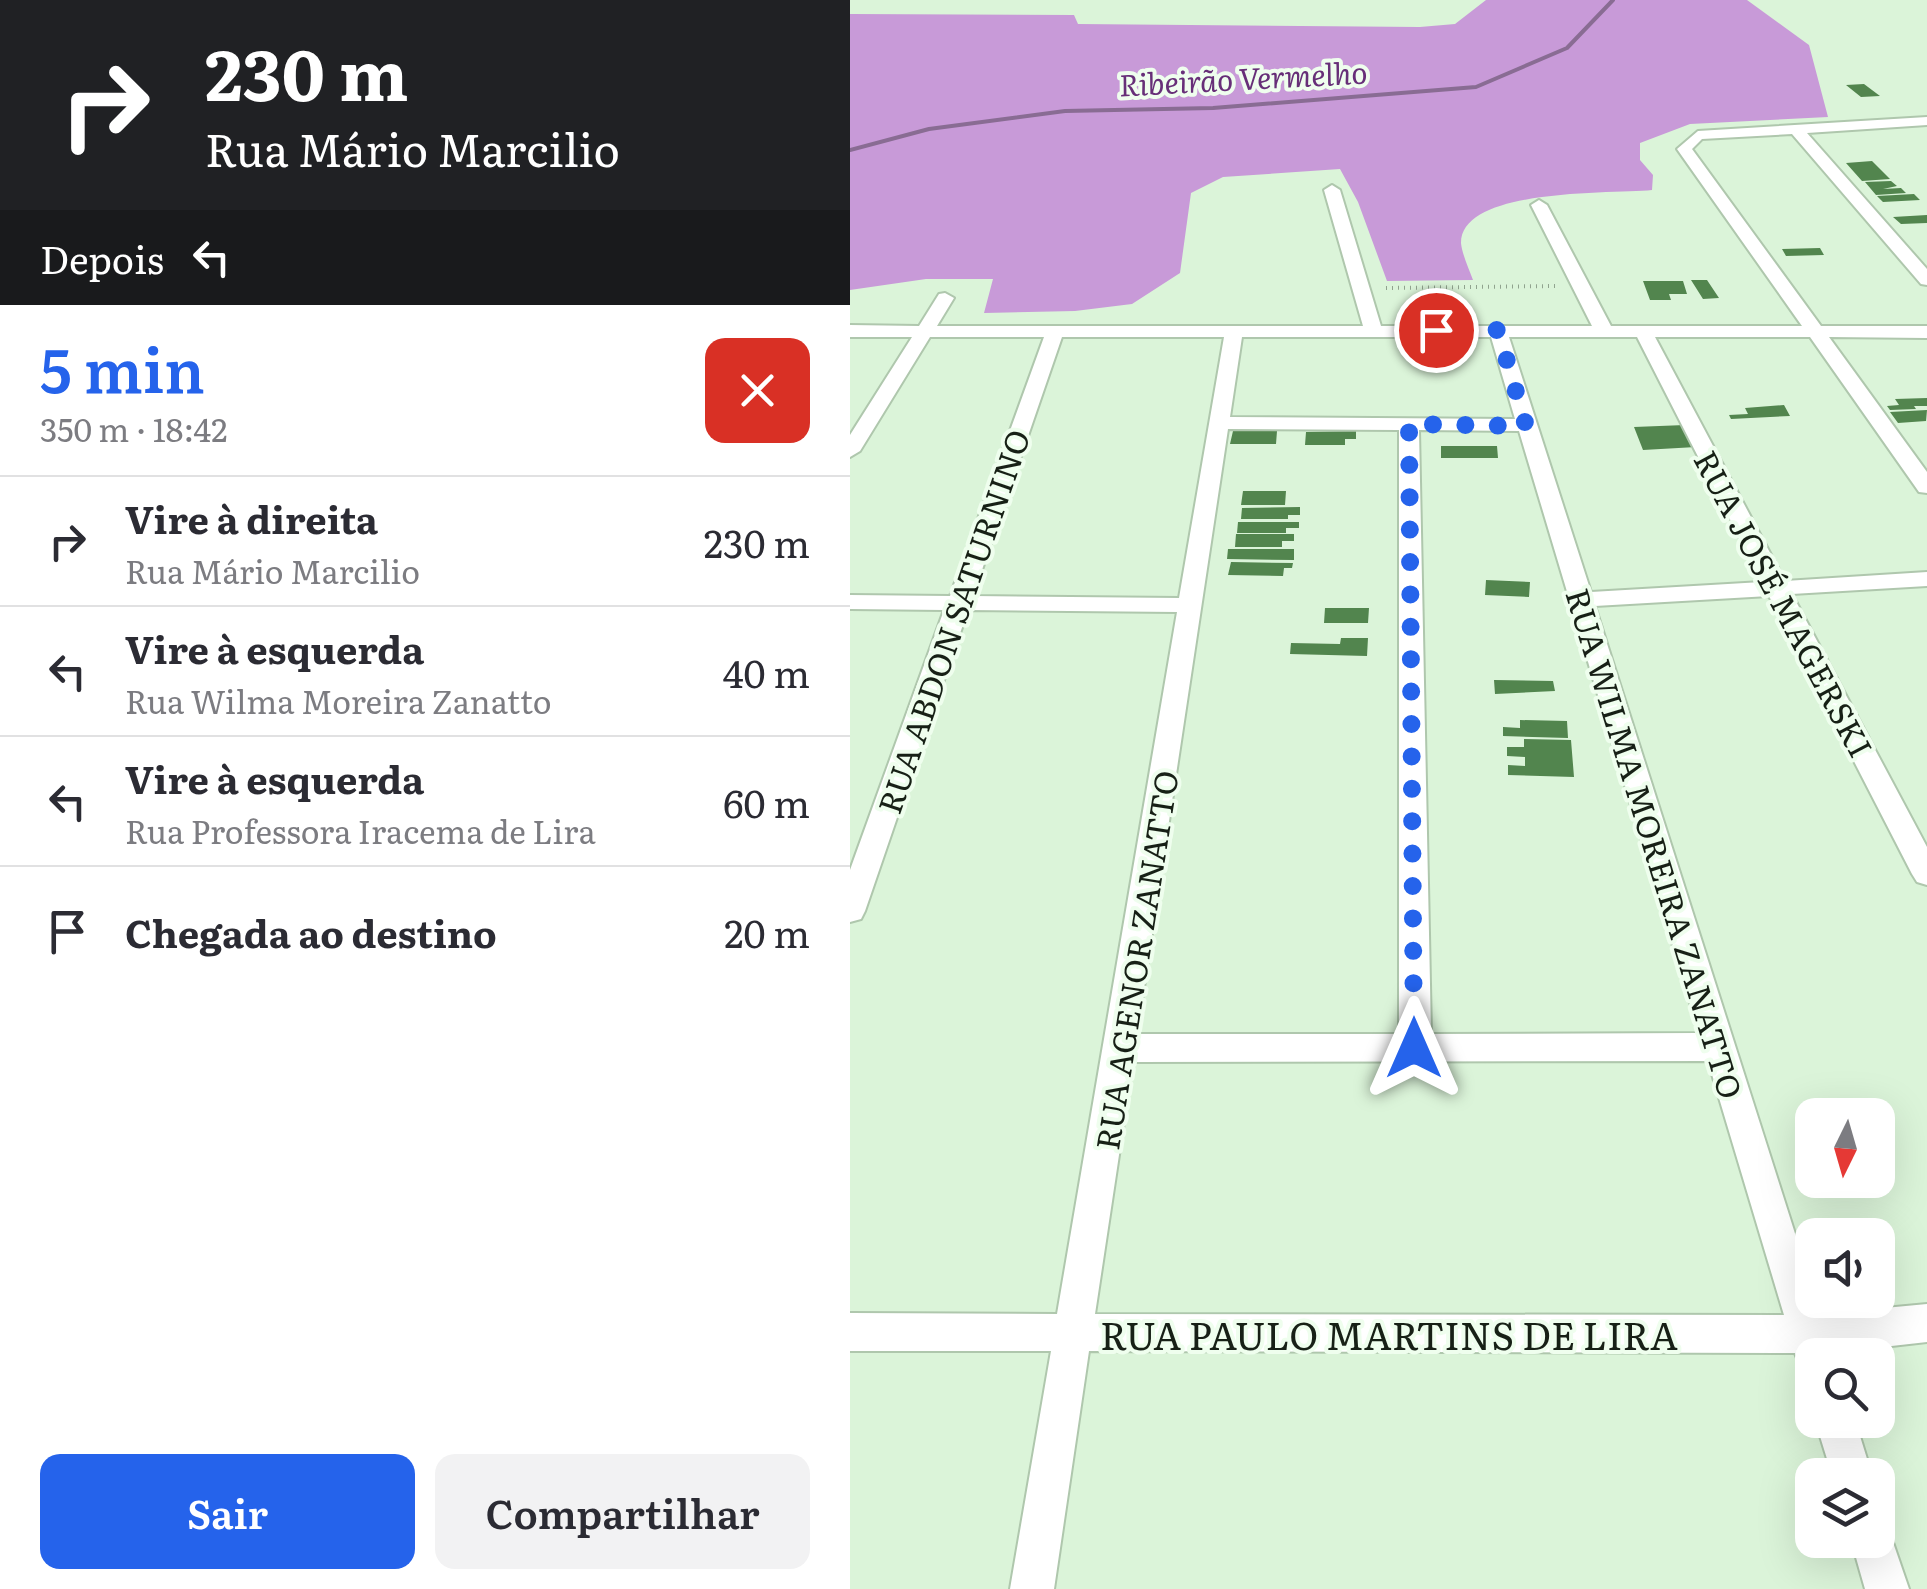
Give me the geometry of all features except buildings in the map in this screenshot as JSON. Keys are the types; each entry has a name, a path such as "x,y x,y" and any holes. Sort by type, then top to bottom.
{"street":[{"path":"1895,105 1920,122 1927,135"},
{"path":"1920,122 1698,136 1684,149 1927,487"},
{"path":"1796,128 1927,280"},
{"path":"1332,190 1373,330"},
{"path":"1539,205 1604,331"},
{"path":"850,451 945,298"},
{"name":"RUA AGENOR ZANATTO","path":"1032,1589 1193,605 1234,330"},
{"name":"RUA WILMA MOREIRA ZANATTO","path":"1498,330 1810,1338"},
{"path":"850,331 1927,332"},
{"name":"RUA ABDON SATURNINO","path":"850,911 956,602 1055,331"},
{"name":"RUA JOSÉ MAGERSKI","path":"1643,332 1927,874"},
{"path":"1222,423 1526,426"},
{"path":"1409,424 1414,1048"},
{"path":"1581,600 1927,580"},
{"path":"850,602 1193,605"},
{"path":"1120,1048 1719,1047"},
{"name":"RUA PAULO MARTINS DE LIRA","path":"1845,1338 1927,1323"},
{"name":"RUA PAULO MARTINS DE LIRA","path":"850,1332 1795,1344"},
{"path":"1878,1558 1887,1589"}],"path":[{"path":"1361,288 1578,286"}],"shaded area":[{"path":"1486,0 1747,0 1809,45 1828,117 1690,124 1640,143 1640,160 1653,175 1652,190 1542,197 1486,212 1468,225 1461,243 1473,280 1387,281 1358,202 1340,169 1223,177 1191,193 1180,273 1132,304 1075,311 984,313 993,279 926,279 850,290 850,14 1074,15 1078,24 1420,27 1455,24"}],"waterway":[{"name":"Ribeirão Vermelho","path":"850,150 929,129 1065,111 1213,108 1476,87 1567,48 1613,0"}],"route":[{"path":"1414,1048 1409,424 1526,426 1498,330 1436,330"}]}
